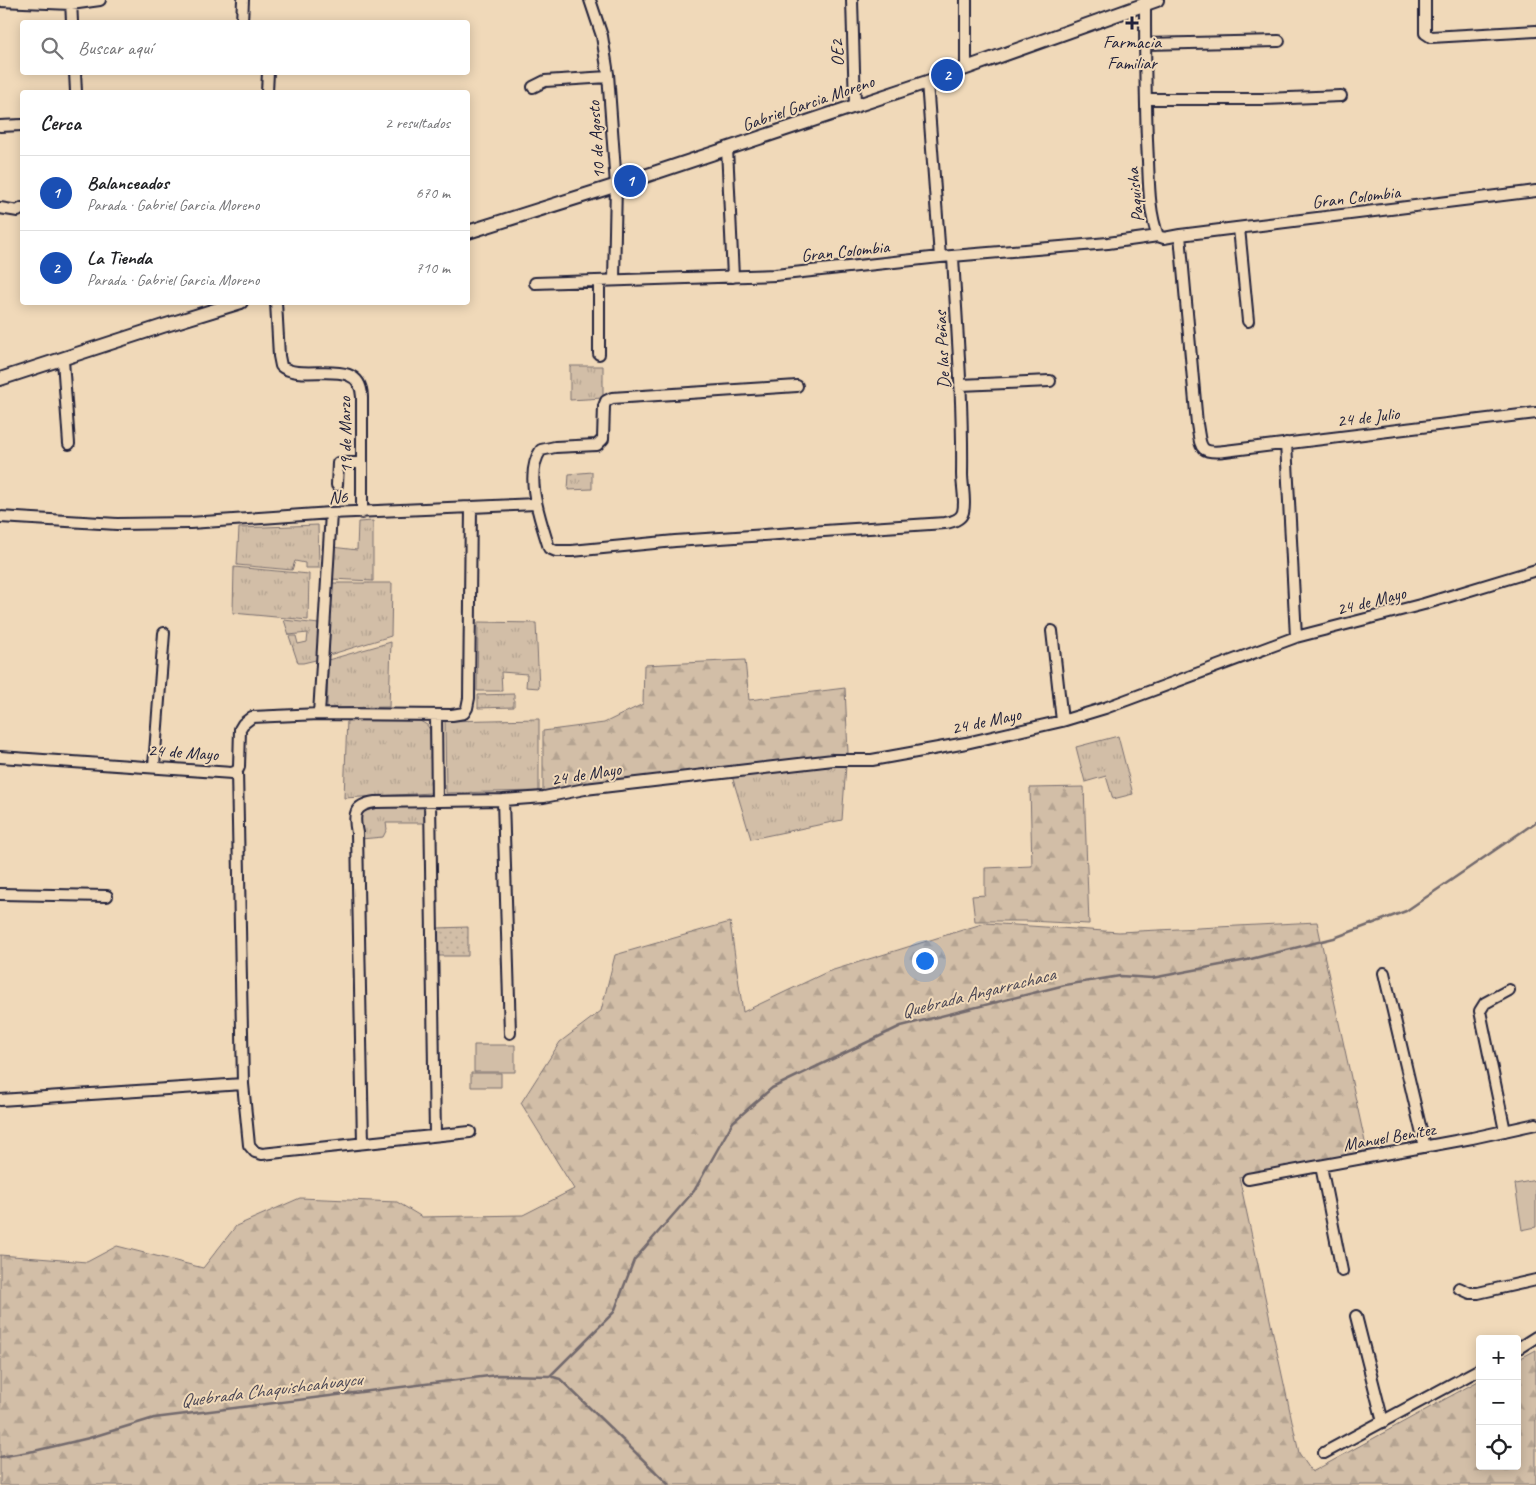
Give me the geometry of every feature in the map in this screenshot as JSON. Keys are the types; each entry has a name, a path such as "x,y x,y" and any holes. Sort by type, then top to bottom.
{"street":[{"path":"0,1 71,2 100,0"},
{"path":"242,20 243,0"},
{"name":"10 de Agosto","path":"590,0 602,36 608,77 616,185 614,280"},
{"name":"OE2","path":"852,0 855,105"},
{"path":"966,0 966,68"},
{"path":"1425,0 1425,33 1429,36 1536,31"},
{"name":"Gabriel Garcia Moreno","path":"470,231 927,82 1149,1"},
{"name":"Paquisha","path":"1149,1 1145,44 1149,187 1158,236 1164,238 1180,235"},
{"path":"71,2 72,20"},
{"path":"1145,44 1279,40"},
{"path":"75,75 76,90"},
{"path":"267,90 268,75"},
{"path":"533,87 545,81 608,77"},
{"path":"927,82 940,257"},
{"path":"1146,99 1262,99 1341,96"},
{"path":"0,126 20,125"},
{"path":"728,148 733,277"},
{"name":"Gran Colombia","path":"1180,235 1536,191"},
{"path":"0,208 15,211 20,210"},
{"path":"1240,228 1248,321"},
{"name":"24 de Julio","path":"1180,235 1197,424 1200,443 1204,450 1208,452 1225,451 1536,413"},
{"name":"Gran Colombia","path":"535,283 775,275 940,257 1108,244 1158,236"},
{"name":"De las Peñas","path":"536,504 549,548 556,551 954,521 963,512 960,385 953,257"},
{"path":"599,281 599,354"},
{"path":"0,380 231,305"},
{"name":"19 de Marzo","path":"276,305 279,356 282,366 290,372 338,372 350,376 360,385 362,391 362,512"},
{"path":"63,360 69,444"},
{"path":"960,385 1050,381"},
{"path":"536,504 533,476 536,456 541,450 555,447 597,445 604,439 604,406 606,401 612,398 798,386"},
{"path":"1286,443 1296,637"},
{"path":"337,485 338,463 362,462"},
{"name":"N6","path":"0,517 117,524 200,523 330,513 536,504"},
{"path":"330,513 319,714 436,716 464,713 469,698 471,507"},
{"name":"24 de Mayo","path":"363,1143 357,833 354,820 359,806 369,802 503,800 544,797 586,789 833,760 872,760 966,743 1062,721 1105,708 1296,637 1424,604 1536,570"},
{"path":"1052,631 1062,721"},
{"path":"154,766 164,633"},
{"name":"24 de Mayo","path":"0,757 230,772 237,771 240,760 240,729 246,720 252,717 319,714"},
{"path":"435,1135 430,801 436,716"},
{"path":"237,771 243,1084 249,1146 255,1152 262,1154 470,1132"},
{"path":"503,800 510,1033"},
{"path":"0,894 107,896"},
{"path":"1384,973 1425,1147"},
{"path":"1505,1131 1480,1011 1485,1002 1509,990"},
{"path":"0,1100 243,1084"},
{"name":"Manuel Benítez","path":"1248,1179 1425,1147 1536,1124"},
{"path":"1321,1166 1342,1270"},
{"path":"1459,1288 1478,1294 1536,1280"},
{"path":"1356,1316 1383,1422"},
{"path":"1521,1346 1536,1337"},
{"path":"1324,1453 1476,1371"}],"green space":[{"path":"570,366 603,366 603,398 570,400"},
{"path":"592,472 592,489 568,490 569,474"},
{"path":"373,521 373,581 331,579 332,547 357,550 358,522"},
{"path":"318,525 319,568 305,568 305,563 295,561 292,570 237,565 239,528"},
{"path":"234,567 309,574 308,620 233,613"},
{"path":"331,583 392,583 391,636 329,655"},
{"path":"284,620 319,624 320,659 298,663 289,636 296,636 298,644 307,642 308,633 289,635"},
{"path":"478,622 536,623 539,688 526,687 527,674 501,672 502,691 477,691"},
{"path":"391,642 389,707 327,708 328,660"},
{"path":"745,660 749,700 845,688 848,753 543,791 543,731 604,723 643,704 644,665"},
{"path":"514,694 514,707 478,708 478,695"},
{"path":"347,719 420,721 427,725 430,730 431,793 344,798"},
{"path":"539,719 539,791 446,793 445,721"},
{"path":"1118,736 1133,794 1113,799 1106,776 1085,782 1076,747"},
{"path":"846,765 842,820 751,839 732,776"},
{"path":"1084,787 1089,924 975,921 972,896 985,895 985,868 1032,866 1030,788"},
{"path":"425,804 426,823 386,823 387,829 383,837 361,839 361,811 378,805"},
{"path":"730,922 743,1012 827,972 985,923 1119,932 1317,922 1367,1151 1239,1177 1299,1453 1312,1472 1476,1382 1476,1470 1521,1470 1521,1358 1536,1350 1536,1485 0,1485 0,1255 87,1262 117,1246 203,1268 236,1226 300,1198 397,1202 422,1217 523,1215 574,1189 521,1103 560,1042 601,1011 615,955"},
{"path":"468,927 468,956 438,956 437,928"},
{"path":"474,1045 515,1045 515,1072 474,1072"},
{"path":"471,1073 501,1073 501,1087 471,1087"},
{"path":"1536,1180 1536,1227 1522,1230 1515,1184"}],"waterway":[{"name":"Quebrada Angarrachaca","path":"550,1376 614,1312 634,1260 694,1191 733,1122 772,1088 901,1026 1065,985 1120,976 1152,978 1247,960 1334,938 1406,911 1536,822"},
{"name":"Quebrada Chaquishcahuaycu","path":"0,1457 89,1438 154,1418 497,1375 550,1376 560,1379 669,1485"}],"place":[{"name":"Farmacia Familiar","path":"1132,23"},
{"name":"La Tienda","path":"947,75"},
{"name":"Balanceados","path":"630,181"}]}
